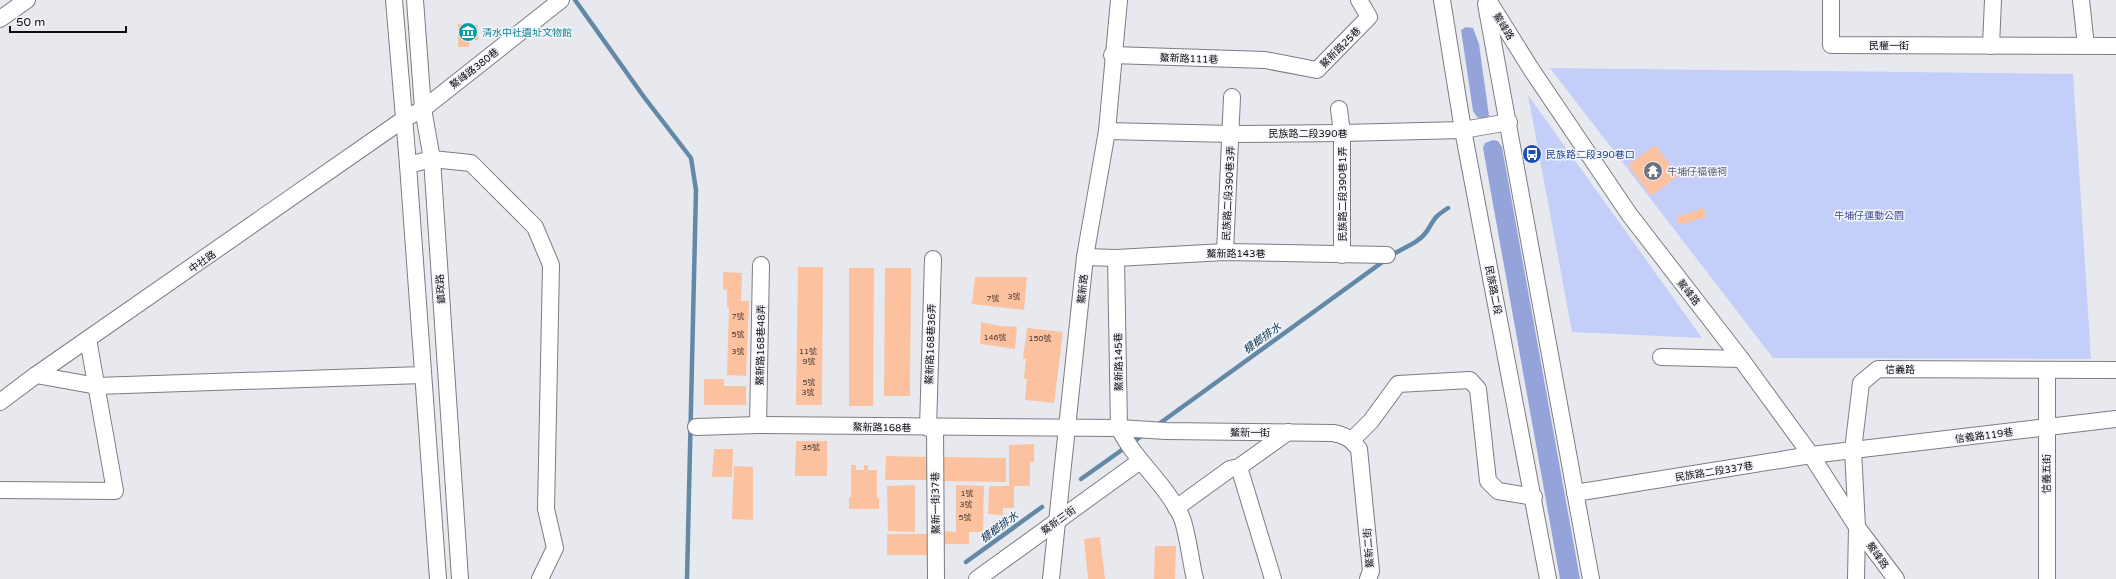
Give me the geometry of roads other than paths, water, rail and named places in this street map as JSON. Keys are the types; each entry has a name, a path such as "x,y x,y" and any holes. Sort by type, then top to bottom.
{"street":[{"path":"0,19 27,0"},
{"path":"394,0 408,165 422,375 438,579"},
{"name":"鎮政路","path":"415,0 423,109 432,159 460,579"},
{"name":"鰲峰路380巷","path":"404,119 423,109 561,0"},
{"name":"鰲新路","path":"1051,579 1085,257 1106,131 1112,55 1119,0"},
{"name":"鰲新路25巷","path":"1265,60 1317,70 1369,17 1359,0"},
{"name":"民族路二段","path":"1442,0 1463,130 1534,497 1548,579"},
{"path":"1487,0 1591,579"},
{"name":"鰲峰路","path":"1487,0 1531,69 1629,214 1741,359 1811,455 1857,526 1896,579"},
{"name":"民權一街","path":"1831,0 1831,44 2116,46"},
{"path":"1991,46 1992,0"},
{"path":"2081,0 2086,46"},
{"name":"鰲新路111巷","path":"1112,55 1265,60"},
{"name":"民族路二段390巷3弄","path":"1225,252 1232,97"},
{"name":"民族路二段390巷1弄","path":"1339,109 1342,133 1342,255"},
{"name":"中社路","path":"0,402 36,375 404,119"},
{"name":"民族路二段390巷","path":"1106,131 1231,134 1342,133 1463,130 1509,122"},
{"path":"408,165 432,159 471,163 535,227 552,265 546,509 555,548 540,579"},
{"name":"鰲新路143巷","path":"1085,257 1116,258 1225,252 1342,255 1387,254"},
{"name":"鰲新路145巷","path":"1116,258 1130,442"},
{"name":"鰲新路168巷36弄","path":"931,427 933,260"},
{"name":"鰲新路168巷48弄","path":"758,425 761,265"},
{"path":"0,490 115,491 88,339"},
{"path":"1661,357 1741,359"},
{"name":"信義路","path":"1856,579 1857,526 1853,450 1861,383 1878,369 2116,370"},
{"name":"信義五街","path":"2047,370 2047,579"},
{"path":"36,375 97,386 422,375"},
{"path":"1352,440 1371,421 1398,384 1470,380 1478,390 1488,481 1498,490 1534,497"},
{"name":"信義路119巷","path":"1853,450 2116,419"},
{"name":"鰲新路168巷","path":"696,427 758,425 1067,429"},
{"name":"鰲新一街37巷","path":"931,427 936,579"},
{"name":"鰲新一街","path":"1067,429 1130,442 1166,432 1332,433 1344,434 1352,440"},
{"path":"1176,508 1230,469 1239,467 1288,432"},
{"name":"鰲新二街","path":"1352,440 1359,448 1371,571 1368,579"},
{"path":"1130,442 1182,516 1194,579"},
{"name":"鰲新三街","path":"977,579 1057,521 1130,442"},
{"name":"民族路二段337巷","path":"1575,493 1811,455 1853,450"},
{"path":"1239,467 1273,579"}],"waterway":[{"path":"575,0 644,97 691,158 696,190 687,579"},
{"name":"槺榔排水","path":"1156,426 1395,253 1412,244 1424,235 1435,218 1448,208"},
{"name":"槺榔排水","path":"1081,479 1143,435"},
{"name":"槺榔排水","path":"966,562 1042,507"}],"place":[{"name":"清水中社遺址文物館","path":"468,32"},
{"name":"民族路二段390巷口","path":"1532,154"},
{"name":"牛埔仔福德祠","path":"1653,171"}],"park label":[{"name":"牛埔仔運動公園","path":"1869,215"}]}
